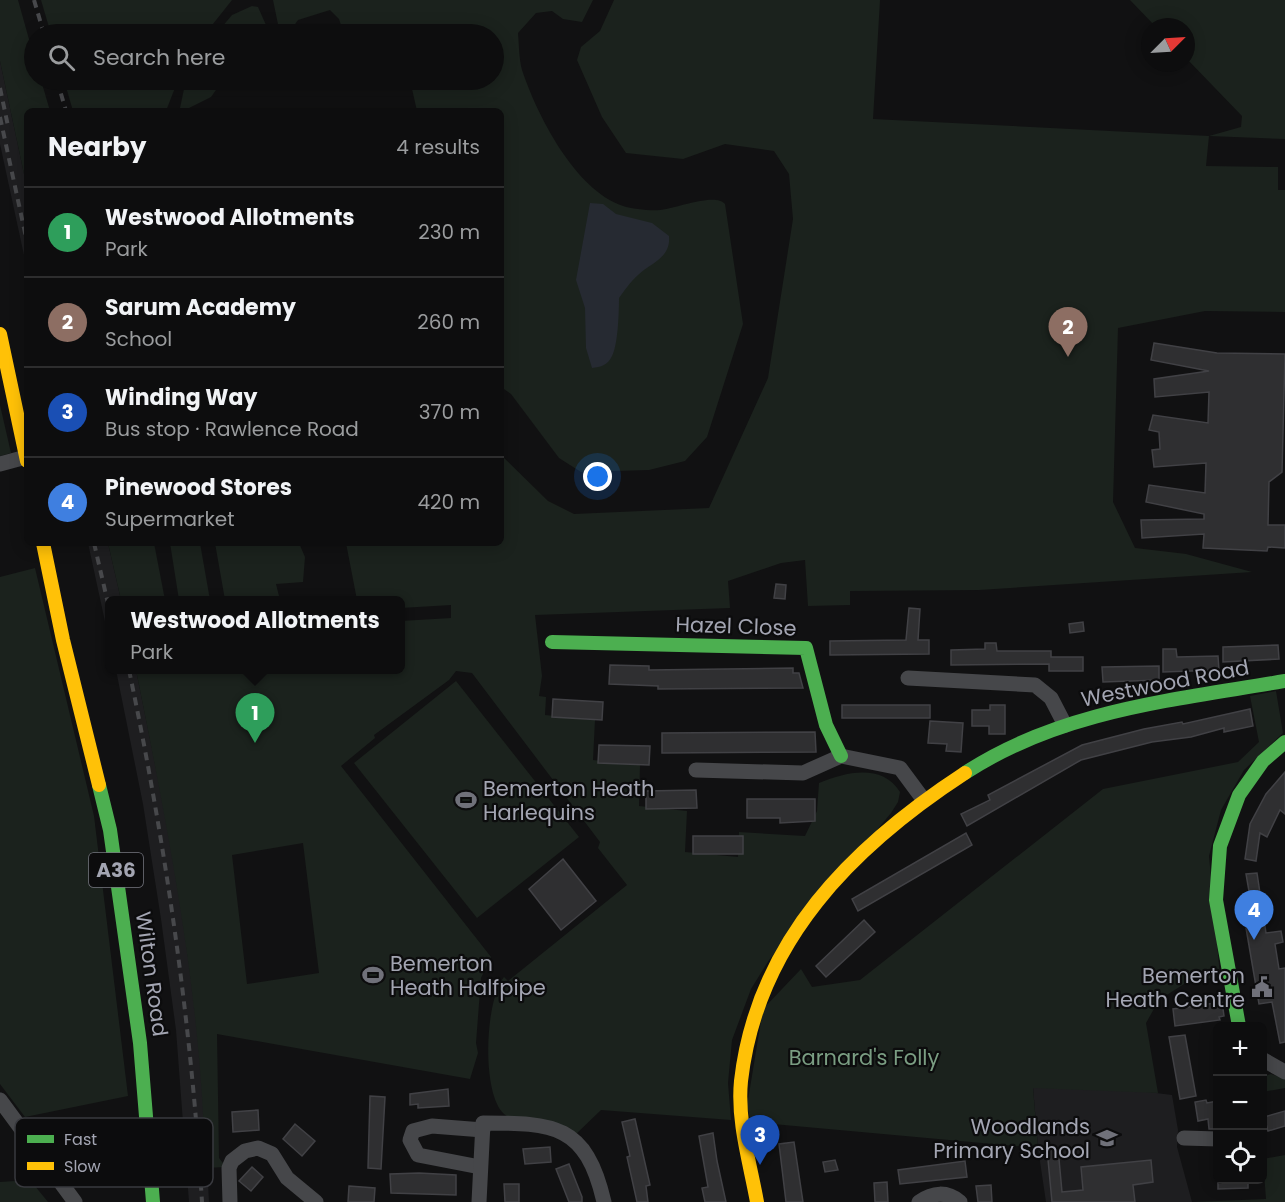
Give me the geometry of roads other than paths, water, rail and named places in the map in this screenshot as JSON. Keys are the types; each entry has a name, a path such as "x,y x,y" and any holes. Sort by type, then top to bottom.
{"main road":[{"path":"0,334 24,445"},
{"name":"Wilton Road","path":"44,546 71,677 110,830 140,1043 146,1118"},
{"name":"Hazel Close","path":"552,642 806,648 826,724 841,756"},
{"name":"Westwood Road","path":"757,1202 744,1126 741,1081 744,1057 757,1006 773,969 797,928 829,887 874,839 922,799 1001,752 1065,725 1116,710 1285,681"},
{"path":"1238,1022 1216,900 1220,846 1239,795 1263,761 1285,742"},
{"name":"Wilton Road","path":"152,1187 153,1202"}],"street":[{"path":"0,464 24,460"},
{"path":"908,678 1035,685 1051,698 1065,725"},
{"path":"696,770 803,773 841,756 900,768 922,799"},
{"path":"1267,1064 1285,1072"},
{"path":"0,1100 15,1120"},
{"path":"479,1202 483,1123 534,1123 562,1132 578,1145 591,1164 604,1202"},
{"path":"480,1167 418,1155 411,1146 410,1140 413,1131 424,1126 483,1130"},
{"path":"1184,1138 1213,1139"},
{"path":"230,1202 229,1168 232,1161 244,1151 258,1148 272,1154 287,1178 316,1202"},
{"path":"64,1187 75,1202"},
{"path":"920,1202 935,1194 946,1194 960,1202"}],"railway":[{"path":"34,0 41,24"},
{"path":"0,88 8,126"},
{"path":"60,90 65,108"},
{"path":"0,117 24,228"},
{"path":"95,546 106,596"},
{"path":"130,674 154,802 175,934 195,1118"},
{"path":"201,1187 202,1202"}],"place":[{"name":"Sarum Academy","path":"1068,357"},
{"name":"Westwood Allotments","path":"255,743"},
{"name":"Bemerton Heath Harlequins","path":"466,800"},
{"name":"Pinewood Stores","path":"1254,940"},
{"name":"Bemerton Heath Halfpipe","path":"373,975"},
{"name":"Bemerton Heath Centre","path":"1262,987"},
{"name":"Woodlands Primary School","path":"1107,1138"},
{"name":"Winding Way","path":"760,1165"}],"park label":[{"name":"Barnard's Folly","path":"864,1057"}]}
